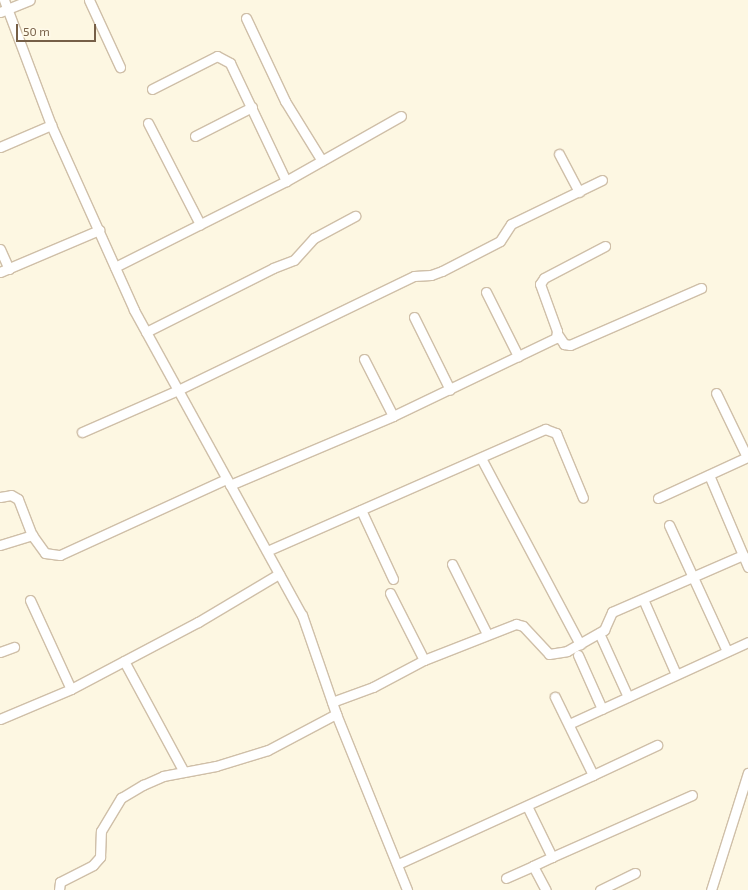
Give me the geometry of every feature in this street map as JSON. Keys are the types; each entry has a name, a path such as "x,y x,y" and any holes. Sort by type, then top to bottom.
{"street":[{"path":"4,0 4,11 51,125 146,332 302,615 336,714 398,864 407,890"},
{"path":"4,11 30,0"},
{"path":"90,0 120,66"},
{"path":"246,18 285,101 322,161"},
{"path":"152,89 218,56 230,63 286,181"},
{"path":"195,136 252,107"},
{"path":"116,267 286,181 401,116"},
{"path":"148,123 200,224"},
{"path":"0,147 51,125"},
{"path":"559,154 579,192"},
{"path":"82,432 178,390 414,276 431,275 442,271 500,241 511,224 602,180"},
{"path":"146,332 273,268 294,260 314,238 355,216"},
{"path":"0,249 4,270 99,230"},
{"path":"605,246 544,278 540,284 558,335 564,344 570,345 701,288"},
{"path":"486,292 518,356"},
{"path":"414,317 450,390"},
{"path":"0,497 11,495 18,499 32,536 46,553 60,555 228,482 393,416 556,338 558,335"},
{"path":"364,359 393,416"},
{"path":"658,498 747,457 716,393"},
{"path":"267,551 545,429 553,430 583,498"},
{"path":"481,458 580,644"},
{"path":"709,475 748,566"},
{"path":"360,510 393,579"},
{"path":"670,525 727,651"},
{"path":"0,545 32,536"},
{"path":"332,702 373,687 424,660 487,634 516,624 523,626 549,654 557,655 604,630 612,612 743,555"},
{"path":"452,564 487,634"},
{"path":"0,719 71,689 279,574"},
{"path":"390,593 424,660"},
{"path":"643,599 676,674"},
{"path":"30,600 71,689"},
{"path":"599,633 628,696"},
{"path":"570,724 748,642"},
{"path":"0,652 14,646"},
{"path":"578,655 602,709"},
{"path":"124,661 184,772"},
{"path":"555,697 570,724 593,774"},
{"path":"59,890 60,882 93,864 100,857 101,831 121,798 143,785 184,772 216,766 268,750 336,714"},
{"path":"398,864 527,806 656,745"},
{"path":"711,890 748,773"},
{"path":"506,878 692,795"},
{"path":"527,806 552,857"},
{"path":"533,866 546,890"},
{"path":"600,890 635,873"}]}
